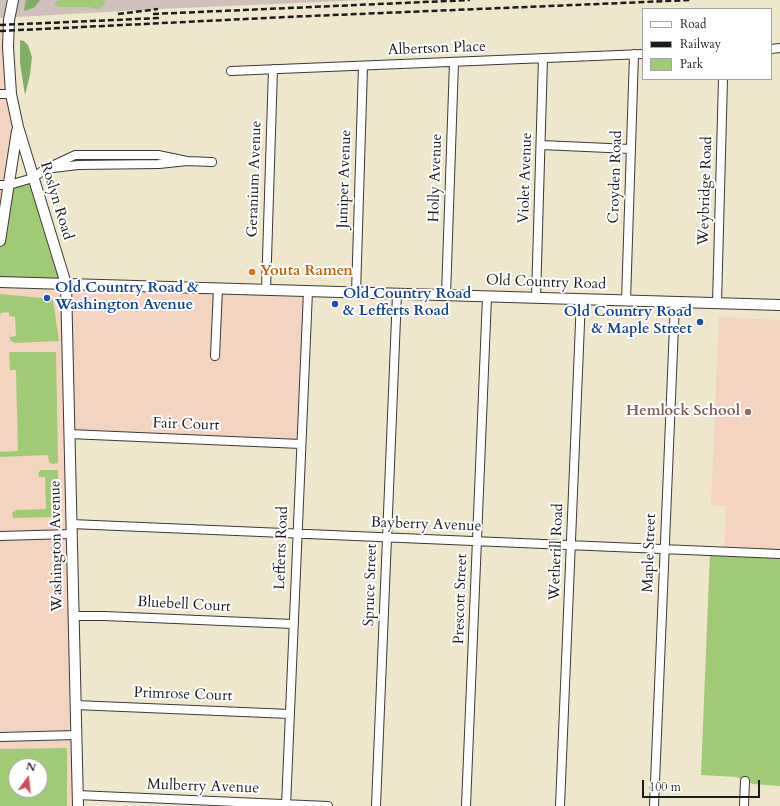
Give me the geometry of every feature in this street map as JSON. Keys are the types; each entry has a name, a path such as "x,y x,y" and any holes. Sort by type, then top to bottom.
{"main road":[{"name":"Roslyn Road","path":"12,0 9,20 8,47 11,94 18,127 66,284"},
{"name":"Roslyn Road","path":"0,241 4,185 18,127"},
{"name":"Old Country Road","path":"0,282 780,305"},
{"name":"Washington Avenue","path":"66,284 78,806"}],"street":[{"name":"Croyden Road","path":"626,300 634,54"},
{"name":"Albertson Place","path":"231,71 642,54"},
{"name":"Violet Avenue","path":"536,298 543,58"},
{"name":"Holly Avenue","path":"446,295 454,62"},
{"name":"Juniper Avenue","path":"356,293 363,66"},
{"name":"Geranium Avenue","path":"266,290 273,69"},
{"name":"Weybridge Road","path":"717,303 723,80"},
{"path":"0,94 11,94"},
{"path":"541,145 631,149"},
{"path":"4,185 33,178 45,169 78,165 159,164 187,161 212,162"},
{"path":"215,356 218,288"},
{"name":"Lefferts Road","path":"286,805 308,291"},
{"name":"Spruce Street","path":"376,806 397,294"},
{"name":"Prescott Street","path":"466,806 487,297"},
{"name":"Wetherill Road","path":"560,806 581,299"},
{"name":"Maple Street","path":"654,806 675,302"},
{"name":"Fair Court","path":"69,434 301,444"},
{"name":"Bayberry Avenue","path":"0,536 71,529 297,534 780,554"},
{"name":"Bluebell Court","path":"73,616 293,624"},
{"name":"Primrose Court","path":"76,705 290,714"},
{"path":"0,737 76,735"},
{"path":"744,806 745,781"},
{"name":"Mulberry Avenue","path":"78,795 328,806"}],"shaded area":[{"path":"0,0 365,0 0,18"},
{"path":"0,31 8,31 18,127 0,241"},
{"path":"0,284 308,291 301,444 69,434 78,806 0,806"},
{"name":"Hemlock School","path":"719,317 780,320 780,554 724,551 726,506 711,505"}],"green space":[{"path":"26,0 40,0 35,7 25,11"},
{"path":"60,0 105,0 104,5 98,9 88,7 60,7 55,5 55,2"},
{"path":"20,40 24,41 28,45 32,57 30,75 25,95 20,63"},
{"path":"33,178 66,284 0,282 0,241 9,185"},
{"path":"0,294 53,299 59,341 15,343 11,341 9,337 16,336 15,317 9,316 9,312 1,313 0,316"},
{"path":"9,352 56,352 58,463 52,464 49,462 48,455 0,457 0,452 18,451 16,370 10,370"},
{"path":"41,470 58,470 59,514 56,517 13,518 12,513 16,510 46,509 45,477 39,477 38,473"},
{"path":"710,552 780,557 780,786 753,784 736,777 701,775"},
{"path":"67,748 67,806 0,806 0,749"}],"railway":[{"path":"153,14 470,0"},
{"path":"0,31 692,0"},
{"path":"118,14 158,9"},
{"path":"0,25 160,18"}],"place":[{"name":"Youta Ramen","path":"252,272"},
{"name":"Old Country Road & Washington Avenue","path":"47,298"},
{"name":"Old Country Road & Lefferts Road","path":"335,304"},
{"name":"Old Country Road & Maple Street","path":"700,322"},
{"name":"Hemlock School","path":"748,412"}]}
